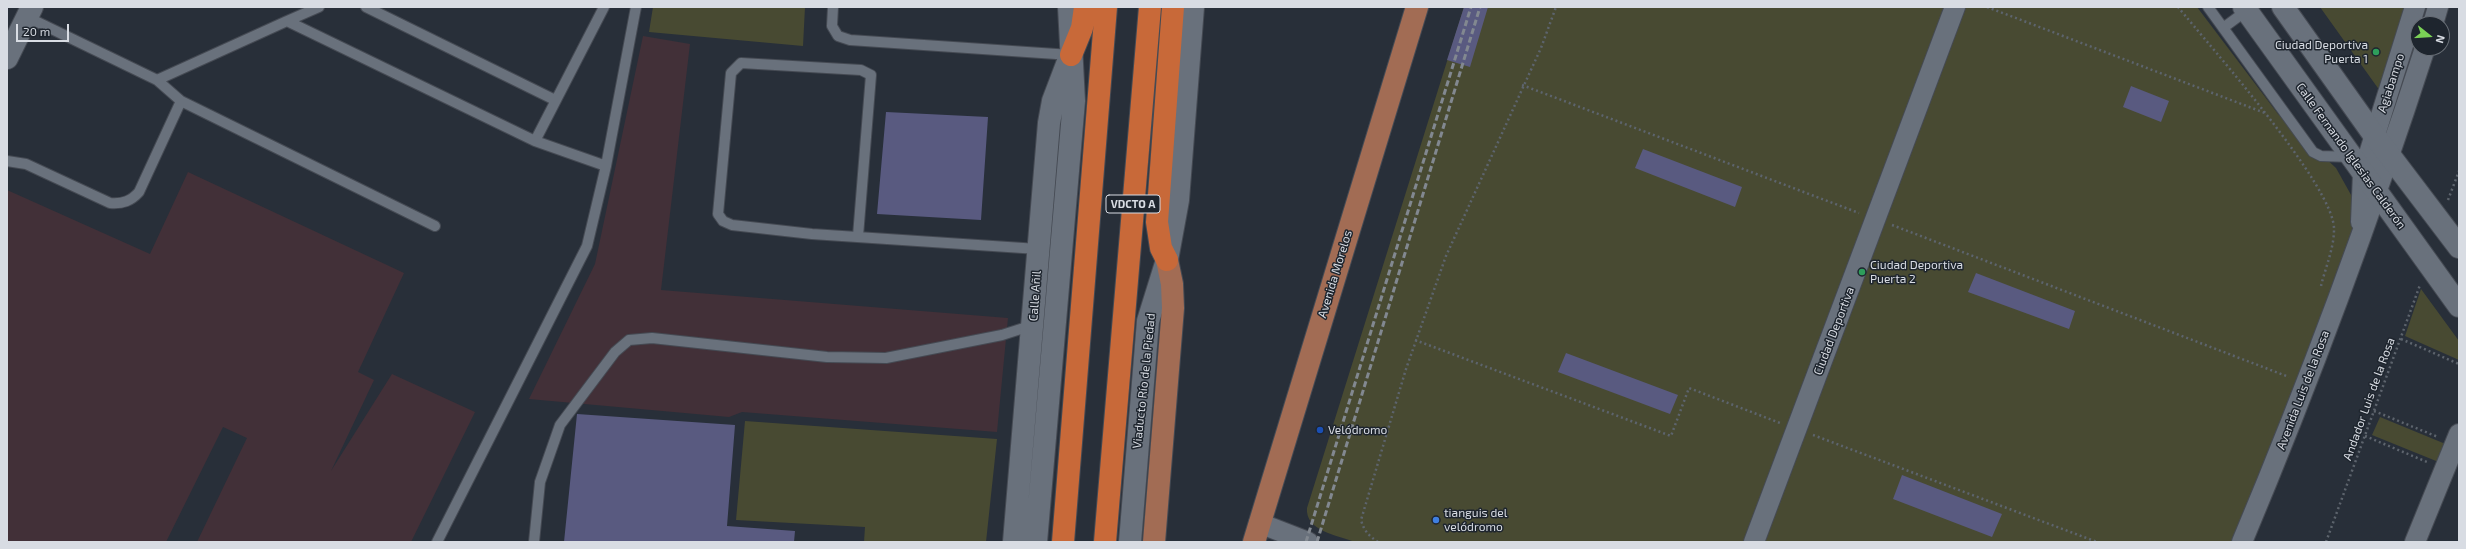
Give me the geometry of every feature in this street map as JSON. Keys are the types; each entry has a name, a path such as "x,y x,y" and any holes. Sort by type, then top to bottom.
{"highway":[{"path":"1071,55 1082,28 1085,7"},
{"name":"VDCTO A","path":"1063,542 1106,7"},
{"name":"Viaducto Río de la Piedad","path":"1105,542 1150,7"},
{"path":"1167,260 1161,248 1157,222 1173,7"}],"main road":[{"name":"Avenida Morelos","path":"1256,533 1417,7"},
{"path":"1154,542 1173,308 1172,284 1167,260"}],"street":[{"path":"1036,542 1074,100 1069,7"},
{"name":"Viaducto Río de la Piedad","path":"1130,542 1148,321 1167,260 1179,194 1193,7"},
{"name":"Ciudad Deportiva","path":"1754,542 1955,7"},
{"path":"2283,7 2374,135 2441,221 2459,247"},
{"name":"Agiabampo","path":"2374,135 2415,7"},
{"name":"Calle Fernando Iglesias Calderón","path":"2245,9 2459,306"},
{"path":"7,58 29,12"},
{"name":"Calle Añil","path":"1014,542 1033,325 1038,249 1053,101 1071,55"},
{"name":"Agiabampo","path":"2390,156 2422,56"},
{"name":"Avenida Luis de la Rosa","path":"2360,236 2357,165 2374,135"},
{"name":"Avenida Luis de la Rosa","path":"2242,542 2303,391 2390,156"},
{"path":"2415,542 2457,439"},
{"path":"1256,533 1308,542"}],"lane":[{"path":"157,80 319,7"},
{"path":"366,7 555,100"},
{"path":"535,141 604,7"},
{"path":"833,7 832,26 838,36 850,40 1071,55"},
{"path":"2208,7 2312,152 2320,156 2357,165"},
{"path":"437,542 587,246 606,166 634,8"},
{"path":"2223,28 2245,9"},
{"path":"29,12 157,80 181,102 435,226"},
{"path":"286,22 535,141 606,166"},
{"path":"858,236 871,75 861,70 761,63 741,63 735,67 730,73 718,214 723,222 732,225 858,236 1038,249"},
{"path":"7,161 26,164 110,203 129,201 139,192 181,102"},
{"path":"534,542 540,482 560,426 615,352 630,340 652,338 827,357 886,358 1002,335 1033,325"}],"path":[{"path":"1378,542 1370,537 1363,528 1361,520 1415,340 1446,256 1522,85 1541,48 1556,7"},
{"path":"1988,7 2265,113"},
{"path":"2178,7 2265,113 2310,174 2328,207 2334,230 2320,292"},
{"path":"1522,85 2291,377"},
{"path":"2441,221 2459,171"},
{"name":"Andador Luis de la Rosa","path":"2326,542 2428,262"},
{"path":"2401,339 2459,364"},
{"path":"1415,340 1671,436 1689,388 2097,542"},
{"path":"2288,385 2294,370"},
{"path":"2374,410 2457,439"},
{"path":"2365,436 2444,469"}],"shaded area":[{"path":"643,36 690,44 661,290 1008,318 997,432 742,412 729,417 529,399 595,264"},
{"path":"188,172 404,273 358,372 374,380 331,471 392,374 475,412 411,542 197,542 247,438 223,427 166,542 7,542 7,190 150,254"}],"green space":[{"path":"653,7 805,7 803,46 649,32"},
{"name":"Ciudad Deportiva Puerta 2","path":"1464,7 2197,7 2278,114 2336,168 2355,202 2356,235 2237,542 1355,542 1331,534 1317,527 1311,522 1308,516 1307,508"},
{"name":"Ciudad Deportiva Puerta 1","path":"2320,7 2414,7 2385,98"},
{"path":"2421,289 2459,341 2459,360 2405,336"},
{"path":"2380,417 2448,445 2441,463 2372,435"},
{"path":"745,421 997,439 986,542 864,542 865,527 736,520"}],"building":[{"path":"1464,7 1488,7 1470,67 1447,60"},
{"path":"2131,86 2169,101 2161,122 2123,107"},
{"path":"886,112 988,117 981,220 877,214"},
{"path":"1643,149 1742,187 1735,207 1635,168"},
{"path":"1976,273 2075,311 2069,329 1968,292"},
{"path":"1566,353 1678,395 1670,414 1558,372"},
{"path":"577,414 735,425 727,526 795,531 794,542 564,542"},
{"path":"1902,475 2002,514 1992,537 1893,499"}],"railway":[{"path":"1306,542 1471,7"},
{"path":"1317,542 1480,7"}],"place":[{"name":"Ciudad Deportiva Puerta 1","path":"2376,52"},
{"name":"Ciudad Deportiva Puerta 2","path":"1862,272"},
{"name":"Velódromo","path":"1320,430"},
{"name":"tianguis del velódromo","path":"1436,520"}]}
